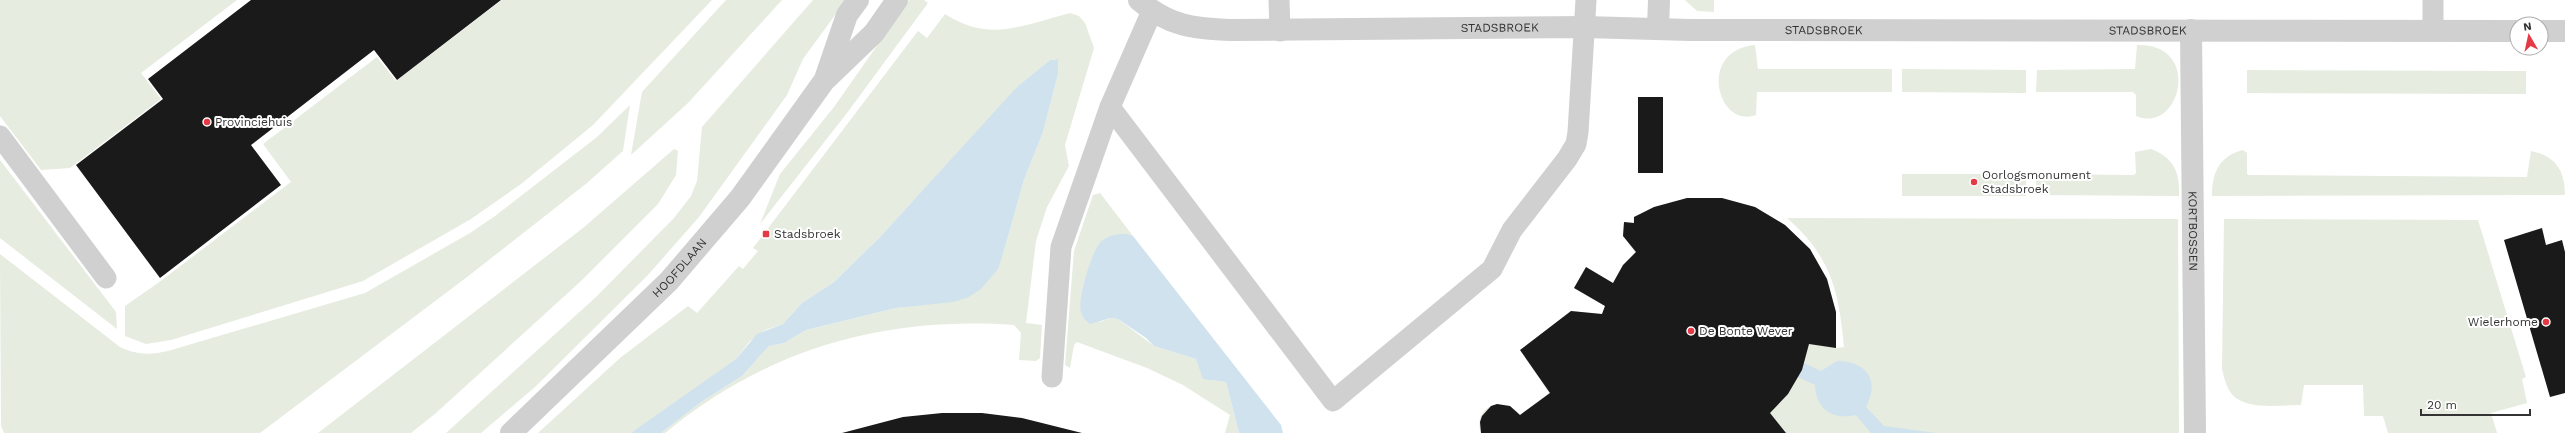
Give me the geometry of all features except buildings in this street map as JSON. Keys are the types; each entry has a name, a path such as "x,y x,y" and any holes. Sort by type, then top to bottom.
{"street":[{"name":"HOOFDLAAN","path":"824,81 848,15 858,0"},
{"name":"HOOFDLAAN","path":"511,433 669,281 740,198 824,81 874,33 897,0"},
{"path":"1658,29 1659,0"},
{"name":"STADSBROEK","path":"1146,6 1173,22 1195,29 1280,31 1585,27 1658,29 2509,31"},
{"name":"KORTBOSSEN","path":"2191,30 2195,433"},
{"path":"2549,31 2565,31"}],"lane":[{"path":"1279,0 1280,31"},
{"path":"1110,107 1333,401 1492,269 1512,230 1576,144 1586,0"},
{"path":"2432,30 2433,0"},
{"path":"1052,377 1061,247 1146,6"},
{"path":"0,136 106,278"}],"shaded area":[{"path":"0,0 237,0 141,73 161,99 70,168 41,170 0,116"},
{"path":"502,0 712,0 593,125 521,184 471,219 363,281 171,340 146,344 125,336 125,306 158,283 291,182 263,144 377,57 396,81"},
{"path":"726,0 782,0 688,103 631,155 642,92"},
{"path":"813,0 846,0 803,59 787,95 699,217 648,275 535,387 481,433 446,433 596,297 674,218 691,196 697,181 702,127"},
{"path":"909,0 924,0 928,3 847,113 760,224 780,174 834,107"},
{"path":"1685,0 1714,0 1714,12 1697,11"},
{"path":"1070,13 1079,16 1085,23 1094,48 1065,145 1069,166 1047,207 1036,241 1026,323 1042,325 1040,358 1036,361 1019,360 1021,333 1014,325 966,324 919,326 873,333 829,344 786,360 744,379 704,404 665,433 661,433 701,402 742,376 769,346 784,343 806,330 896,308 967,298 1003,254 1024,180 1043,132 1058,74 1057,59 1050,60 1016,89 880,237 834,282 802,303 783,324 765,330 750,341 736,359 649,422 631,433 538,433 620,358 688,306 697,313 739,266 743,269 758,251 753,248 918,31 927,38 945,14 961,23 977,28 992,30 1022,26"},
{"path":"1755,45 1758,69 1892,69 1892,92 1757,92 1756,115 1742,116 1731,111 1723,100 1719,87 1720,73 1725,60 1737,50"},
{"path":"2137,45 2158,48 2171,58 2178,72 2178,87 2173,101 2164,113 2152,118 2136,116 2136,95 2133,92 2036,92 2037,70 2135,69"},
{"path":"1902,69 2026,70 2026,93 1902,92"},
{"path":"2247,70 2526,71 2526,94 2247,93"},
{"path":"630,105 623,151 587,183 471,274 260,433 4,433 1,426 0,254 120,347 132,352 144,354 168,351 365,293 470,233 495,216 597,137"},
{"path":"674,149 678,151 676,175 658,204 581,281 436,413 411,433 318,433 583,228"},
{"path":"2151,149 2165,157 2174,167 2177,173 2179,196 2036,195 2036,174 2134,175 2136,173 2135,152"},
{"path":"2243,150 2247,153 2247,174 2249,175 2527,177 2531,151 2540,153 2547,157 2557,166 2561,172 2565,186 2565,195 2212,196 2213,180 2218,167 2228,156"},
{"path":"0,160 116,312 117,329 0,238"},
{"path":"1902,174 2026,174 2026,196 1902,196"},
{"path":"1100,193 1133,236 1122,234 1113,236 1105,241 1094,258 1090,268 1083,287 1100,322 1111,318 1118,319 1154,346 1196,359 1210,380 1226,382 1239,433 1225,433 1230,415 1183,385 1147,368 1077,342 1074,345 1070,368 1065,365 1074,251 1093,195"},
{"path":"1654,207 1755,207 1785,225 1810,249 1827,279 1836,312 1836,348 1844,347 1839,309 1830,276 1814,246 1787,218 2178,219 2179,433 1481,433 1479,424 1481,416 1485,410 1491,406 1505,406 1513,409 1520,415 1549,393 1520,350 1571,311 1602,314 1605,306 1574,288 1586,267 1613,283 1623,265 1635,252 1623,236 1624,222 1633,223 1634,217"},
{"path":"2224,219 2478,220 2526,377 2522,379 2527,403 2491,413 2497,433 2388,433 2383,416 2364,416 2363,385 2304,385 2301,405 2264,406 2254,405 2237,399 2231,393 2225,381 2222,369"}],"water":[{"path":"1058,59 1058,74 1043,132 1024,180 998,269 981,289 967,298 953,302 896,308 806,330 784,343 769,346 742,376 701,402 661,433 631,433 736,359 757,334 783,324 802,303 834,282 880,237 1016,88 1050,60"},
{"path":"1127,234 1133,236 1281,425 1283,433 1239,433 1226,382 1203,379 1196,359 1154,346 1146,338 1118,319 1111,318 1090,324 1084,319 1080,306 1081,297 1089,267 1099,244 1108,237"},
{"path":"1837,361 1855,364 1868,374 1871,380 1872,388 1866,407 1884,426 1936,433 1871,433 1856,415 1840,416 1827,411 1822,407 1819,401 1816,394 1815,385 1798,377 1804,363 1821,371"}],"place":[{"name":"Provinciehuis","path":"207,122"},
{"name":"Oorlogsmonument Stadsbroek","path":"1974,182"},
{"name":"Stadsbroek","path":"766,234"},
{"name":"Wielerhome","path":"2546,322"},
{"name":"De Bonte Wever","path":"1691,331"}]}
